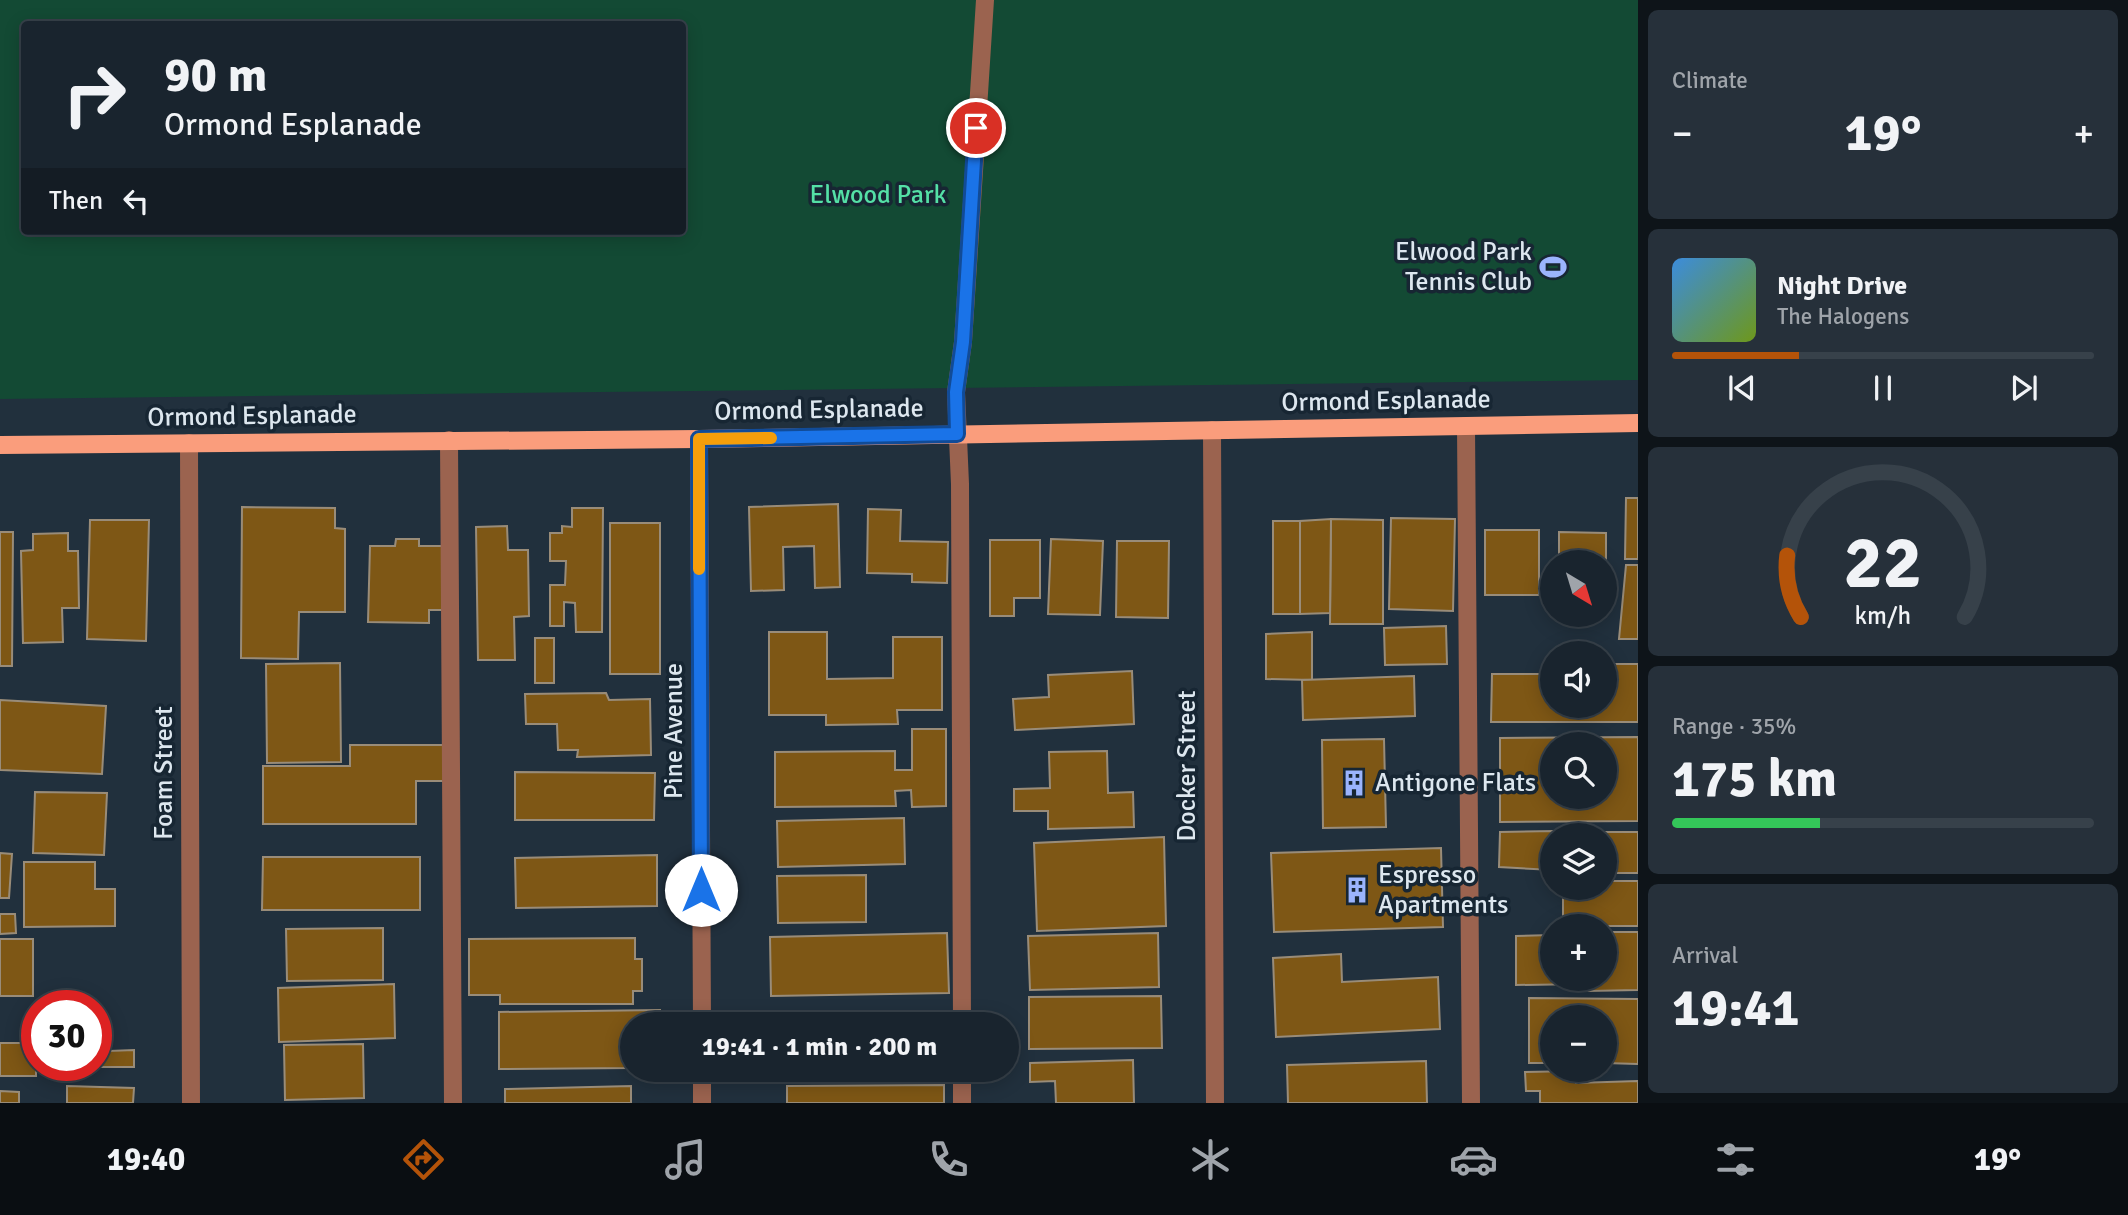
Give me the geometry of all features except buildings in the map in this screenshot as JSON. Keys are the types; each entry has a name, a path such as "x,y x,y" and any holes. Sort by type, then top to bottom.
{"main road":[{"name":"Ormond Esplanade","path":"0,445 699,439 1638,423"}],"street":[{"path":"962,1012 960,484 956,392 963,342 985,0"},
{"path":"1466,426 1471,1103"},
{"name":"Docker Street","path":"1212,430 1215,1103"},
{"name":"Pine Avenue","path":"699,439 702,1012"},
{"path":"449,440 453,1103"},
{"name":"Foam Street","path":"189,443 191,1103"},
{"path":"702,1082 702,1103"},
{"path":"962,1082 962,1103"}],"green space":[{"name":"Elwood Park","path":"0,0 1638,0 1638,380 0,399"}],"slow traffic":[{"path":"699,569 699,439 771,438"}],"place":[{"name":"Elwood Park Tennis Club","path":"1553,267"},
{"name":"Antigone Flats","path":"1354,783"},
{"name":"Espresso Apartments","path":"1357,890"}],"route":[{"path":"701,890 699,439 957,434 956,392 963,342 976,128"}]}
